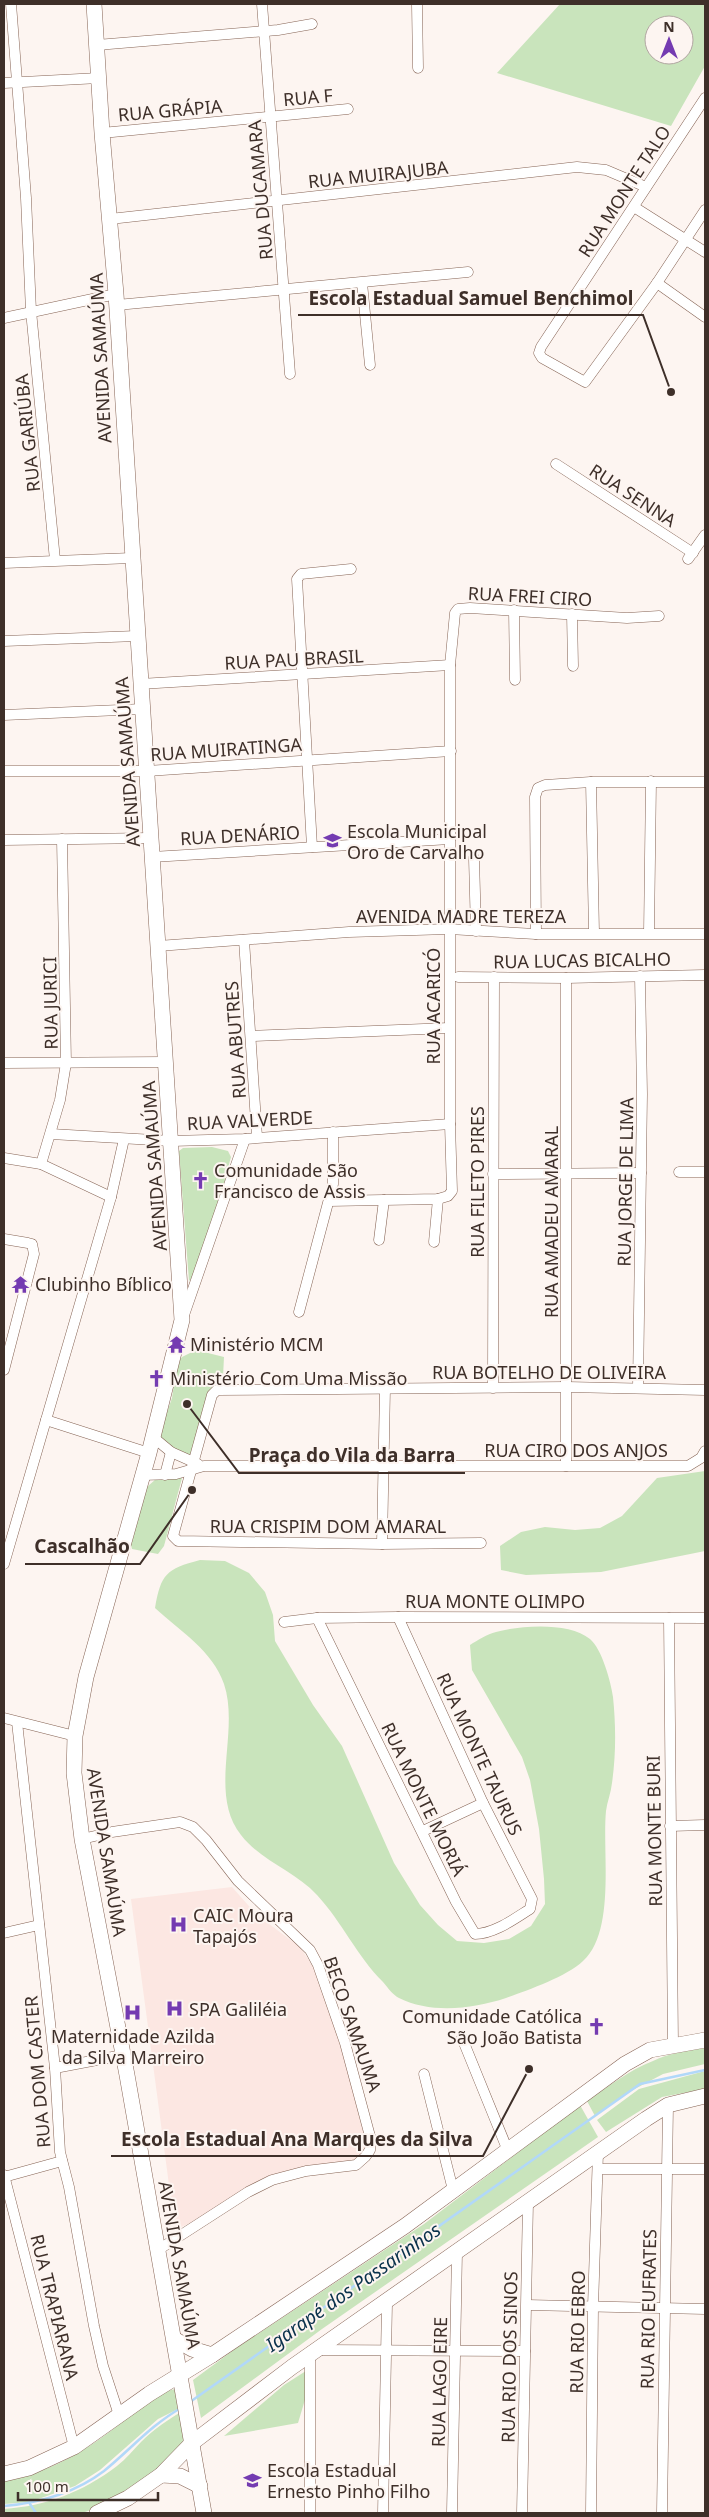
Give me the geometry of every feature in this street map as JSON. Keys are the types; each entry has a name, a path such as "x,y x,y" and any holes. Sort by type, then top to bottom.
{"street":[{"name":"RUA GARIÚBA","path":"12,4 31,311 55,560"},
{"name":"AVENIDA SAMAÚMA","path":"94,4 102,132 116,300 136,636 143,709 182,1320 149,1453 86,1677 75,1736 74,1773 82,1839 181,2374 204,2513"},
{"name":"RUA DUCAMARA","path":"262,4 290,374"},
{"path":"417,4 418,68"},
{"path":"97,45 263,31 312,24"},
{"path":"4,83 99,78"},
{"name":"RUA MONTE TALO","path":"656,283 585,382 542,358 539,353 541,347 705,98"},
{"name":"RUA F","path":"270,117 348,110"},
{"name":"RUA GRÁPIA","path":"102,132 270,117"},
{"name":"RUA MUIRAJUBA","path":"110,219 278,202 587,166 616,173 646,188"},
{"path":"634,207 705,252"},
{"path":"705,210 656,283 705,317"},
{"path":"4,318 31,311 116,300 362,283 468,272"},
{"path":"362,283 370,365"},
{"name":"RUA SENNA","path":"556,464 690,556 705,535"},
{"path":"4,563 132,558"},
{"path":"312,847 296,593 298,575 351,569"},
{"name":"RUA FREI CIRO","path":"450,665 453,618 458,610 514,610 627,618 659,616"},
{"path":"514,610 515,680"},
{"path":"572,614 573,666"},
{"path":"4,642 136,636"},
{"name":"RUA PAU BRASIL","path":"140,684 450,665"},
{"name":"RUA ACARICÓ","path":"438,1199 450,1195 452,1191 449,1028 450,665"},
{"path":"4,715 143,709"},
{"name":"RUA MUIRATINGA","path":"4,771 147,771 451,751"},
{"path":"649,933 651,781"},
{"path":"591,782 594,933"},
{"path":"536,934 536,791 545,785 591,782 705,782"},
{"path":"4,840 151,838"},
{"name":"RUA JURICI","path":"41,1164 51,1134 66,1063 62,839"},
{"name":"RUA DENÁRIO","path":"152,857 450,839"},
{"path":"474,858 476,931"},
{"name":"AVENIDA MADRE TEREZA","path":"158,946 349,932 449,929 536,934 705,934"},
{"name":"RUA ABUTRES","path":"244,940 258,1137"},
{"name":"RUA LUCAS BICALHO","path":"458,977 566,978 705,975"},
{"name":"RUA JORGE DE LIMA","path":"638,1388 641,1173 640,976"},
{"name":"RUA FILETO PIRES","path":"493,1388 494,977"},
{"name":"RUA AMADEU AMARAL","path":"566,978 566,1466"},
{"path":"251,1036 449,1028"},
{"path":"4,1063 165,1062"},
{"name":"RUA VALVERDE","path":"51,1134 171,1141 245,1139 450,1124"},
{"path":"299,1312 329,1201 334,1168 333,1132"},
{"path":"4,1564 6,1549 111,1197 124,1139"},
{"path":"182,1320 245,1139"},
{"path":"4,1158 41,1164 62,1172 111,1197"},
{"path":"679,1172 705,1172"},
{"path":"493,1174 641,1173"},
{"path":"329,1201 438,1199 434,1242"},
{"path":"379,1240 384,1200"},
{"path":"4,1240 32,1244 34,1254 4,1370"},
{"name":"RUA BOTELHO DE OLIVEIRA","path":"196,1466 214,1392 217,1390 567,1386 705,1390"},
{"path":"382,1544 385,1388"},
{"path":"46,1420 149,1453"},
{"path":"153,1437 170,1452 196,1466"},
{"name":"RUA CIRO DOS ANJOS","path":"142,1475 165,1475 196,1466 688,1466 701,1458 705,1451"},
{"path":"165,1475 170,1452"},
{"name":"RUA CRISPIM DOM AMARAL","path":"196,1466 173,1536 174,1539 382,1544 481,1543"},
{"name":"RUA MONTE OLIMPO","path":"284,1622 317,1618 398,1617 705,1618"},
{"name":"RUA MONTE TAURUS","path":"398,1617 483,1803 532,1899 532,1905"},
{"name":"RUA MONTE MORIÁ","path":"317,1618 456,1902 475,1934 480,1934 506,1924 530,1909 532,1905"},
{"name":"RUA MONTE BURI","path":"669,1618 673,2045"},
{"path":"4,1718 75,1736"},
{"name":"RUA DOM CASTER","path":"17,1722 55,2068 58,2139 94,2326 103,2366 119,2415"},
{"path":"422,1831 483,1803"},
{"name":"BECO SAMAUMA","path":"82,1839 112,1832 180,1822 193,1828 206,1840 244,1888 310,1950 318,1965 345,2043 371,2140 370,2150 356,2165 306,2171 272,2180 248,2192 158,2250"},
{"path":"670,1826 705,1826"},
{"path":"4,1933 39,1925"},
{"path":"462,2038 508,2151"},
{"path":"4,2474 29,2468 74,2447 119,2415 405,2226 626,2064 650,2050 705,2040"},
{"path":"55,2068 123,2055"},
{"path":"424,2074 454,2190"},
{"path":"97,2513 128,2498 161,2475 192,2443 314,2352 387,2303 598,2152 668,2105 705,2096"},
{"name":"RUA RIO EUFRATES","path":"662,2513 668,2105"},
{"name":"RUA RIO EBRO","path":"592,2513 593,2307 598,2152"},
{"path":"4,2177 62,2161"},
{"path":"598,2169 705,2169"},
{"name":"RUA TRAPIARANA","path":"4,2177 74,2447"},
{"name":"RUA RIO DOS SINOS","path":"522,2513 528,2202"},
{"name":"RUA LAGO EIRE","path":"452,2513 457,2252"},
{"path":"383,2513 387,2303"},
{"path":"527,2305 705,2308"},
{"path":"174,2339 192,2349 212,2355"},
{"path":"314,2352 385,2350 525,2351"},
{"path":"310,2513 314,2352"},
{"path":"161,2475 180,2476 200,2486"}],"shaded area":[{"path":"232,1887 257,1915 300,1947 314,1968 340,2040 366,2144 361,2158 349,2163 305,2169 175,2230 131,1899"}],"green space":[{"path":"560,4 705,4 705,66 671,126 497,73"},
{"path":"212,1147 228,1151 231,1157 209,1242 196,1272 189,1281 179,1151 183,1148"},
{"path":"196,1350 224,1357 223,1377 211,1388 190,1456 166,1445 161,1437 161,1429 172,1398 177,1363 182,1357"},
{"path":"705,1471 705,1551 601,1572 526,1575 501,1570 500,1546 521,1532 545,1527 575,1530 600,1528 622,1516 657,1478"},
{"path":"182,1478 164,1546 158,1554 132,1549 131,1545 147,1487 156,1479"},
{"path":"200,1560 225,1561 249,1573 265,1592 273,1615 275,1641 313,1705 342,1746 394,1863 420,1905 438,1925 457,1941 484,1943 509,1939 531,1926 545,1904 539,1829 530,1780 522,1757 472,1670 470,1645 493,1633 518,1628 545,1626 570,1630 590,1639 602,1658 610,1683 614,1708 615,1740 612,1783 606,1811 604,1911 600,1931 593,1948 583,1961 576,1967 546,1982 493,2002 452,2008 438,2008 411,2003 395,1995 374,1972 317,1895 299,1879 249,1844 231,1818 227,1800 225,1781 229,1722 224,1684 212,1661 195,1642 155,1608 160,1587 167,1575 172,1570"},
{"path":"705,2048 705,2064 663,2074 631,2091 595,2116 587,2101 619,2079 659,2058"},
{"path":"705,2071 705,2089 662,2097 606,2132 597,2120 639,2089"},
{"path":"580,2105 598,2137 322,2329 201,2418 193,2380 235,2349 424,2224"},
{"path":"309,2369 313,2373 298,2423 224,2436 284,2385"},
{"path":"175,2389 184,2406 158,2419 100,2470 75,2486 30,2502 4,2504 4,2480 32,2474 71,2457 108,2433 149,2401"},
{"path":"184,2410 189,2436 160,2468 124,2493 82,2513 4,2513 4,2509 49,2501 91,2483 117,2466 151,2433"}],"waterway":[{"name":"Igarapé dos Passarinhos","path":"190,2402 640,2084 705,2070"},
{"name":"Igarapé dos Passarinhos","path":"4,2506 56,2496 93,2479 150,2430 181,2408"},
{"path":"30,2504 36,2513"}],"place":[{"name":"Escola Estadual Samuel Benchimol","path":"671,392"},
{"name":"Escola Municipal Oro de Carvalho","path":"333,841"},
{"name":"Comunidade São Francisco de Assis","path":"200,1180"},
{"name":"Clubinho Bíblico","path":"21,1284"},
{"name":"Ministério MCM","path":"176,1344"},
{"name":"Ministério Com Uma Missão","path":"156,1378"},
{"name":"Praça do Vila da Barra","path":"187,1404"},
{"name":"Cascalhão","path":"192,1490"},
{"name":"CAIC Moura Tapajós","path":"179,1925"},
{"name":"SPA Galiléia","path":"175,2009"},
{"name":"Maternidade Azilda da Silva Marreiro","path":"133,2013"},
{"name":"Comunidade Católica São João Batista","path":"596,2026"},
{"name":"Escola Estadual Ana Marques da Silva","path":"529,2069"},
{"name":"Escola Estadual Ernesto Pinho Filho","path":"253,2480"}]}
